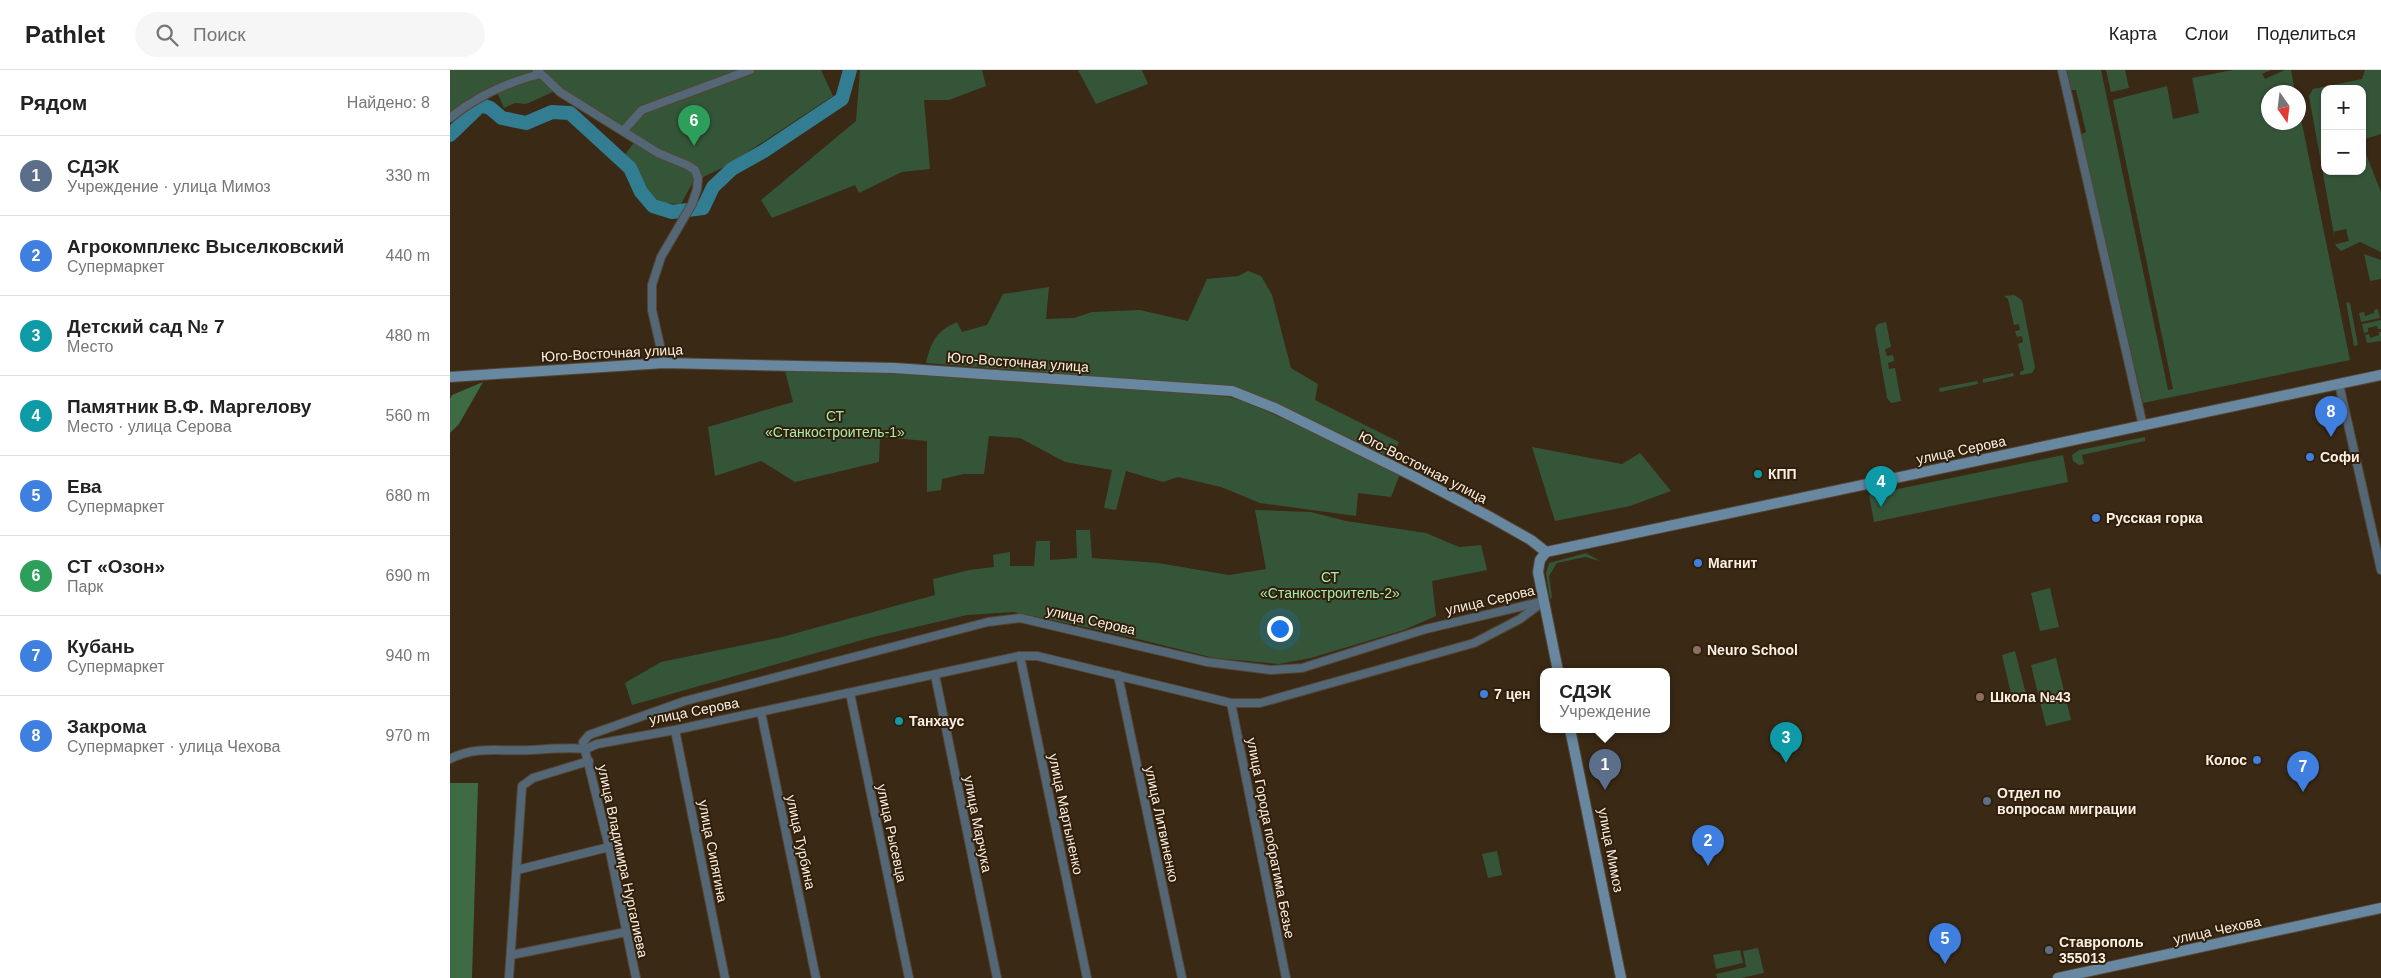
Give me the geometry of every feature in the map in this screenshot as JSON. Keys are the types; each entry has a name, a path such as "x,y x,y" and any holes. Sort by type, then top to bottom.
{"street":[{"path":"624,130 642,110 750,70"},
{"path":"2062,70 2143,426"},
{"path":"450,118 470,102 495,89 538,72 560,92 624,130 658,153 694,170 698,178 698,189 692,204 662,257 652,285 652,310 664,362"},
{"name":"Юго-Восточная улица","path":"450,377 664,362 894,368 1232,391 1276,408 1412,476 1500,522 1531,540 1546,552"},
{"name":"улица Серова","path":"1546,552 2381,375"},
{"path":"2340,384 2381,570"},
{"path":"1546,552 1540,560 1538,572 1557,668"},
{"name":"улица Серова","path":"1544,601 1520,620 1474,643 1260,703 1231,703 1037,656 1020,656 676,730 597,744 586,749 583,742 589,735 648,713 988,622 1020,618 1207,662 1279,669 1302,668 1426,629 1544,601"},
{"name":"улица Мартыненко","path":"1020,656 1087,978"},
{"name":"улица Марчука","path":"935,675 997,978"},
{"name":"улица Литвиненко","path":"1118,675 1182,978"},
{"name":"улица Рысевца","path":"850,693 909,978"},
{"name":"улица Города побратима Безье","path":"1231,703 1286,978"},
{"name":"улица Турбина","path":"762,712 816,978"},
{"name":"улица Сипягина","path":"676,730 725,978"},
{"name":"улица Мимоз","path":"1571,733 1621,978"},
{"path":"450,759 468,751 486,749 530,750 571,747 586,749"},
{"name":"улица Владимира Нургалиева","path":"586,749 609,847 636,978"},
{"path":"509,978 522,786 533,778 589,761"},
{"path":"516,870 609,847"},
{"name":"улица Чехова","path":"2058,978 2381,908"},
{"path":"511,955 626,932"}],"green space":[{"path":"450,70 821,70 833,96 728,165 693,182 681,204 661,203 646,189 624,156 639,136 562,88 526,104 515,103 504,108 494,85 470,98 450,114"},
{"path":"860,70 982,70 986,86 949,100 924,100 930,169 902,172 859,193 855,185 772,218 761,200 856,121"},
{"path":"1078,70 1142,70 1148,84 1096,104"},
{"path":"2067,70 2101,70 2168,390 2173,389 2113,100 2167,86 2173,119 2199,113 2192,78 2233,70 2271,70 2262,74 2265,79 2285,70 2291,70 2294,85 2261,85 2261,130 2303,130 2350,360 2143,403 2080,135 2086,132 2076,90 2071,90"},
{"path":"2106,70 2125,70 2129,88 2111,92"},
{"path":"2365,70 2381,70 2381,134 2366,139 2366,85 2333,85 2362,79"},
{"path":"2321,87 2321,164 2309,96 2313,89"},
{"path":"2366,154 2381,192 2381,252 2360,242 2341,251 2336,246 2335,239 2336,244 2349,241 2346,229 2333,232 2323,175 2366,175"},
{"path":"2364,254 2381,260 2381,279 2370,281"},
{"path":"1248,271 1261,276 1272,295 1291,368 1318,384 1315,400 1399,442 1392,458 1294,414 1282,406 1181,383 926,363 932,343 939,333 957,322 962,332 987,325 1003,294 1049,287 1046,319 1074,318 1092,312 1140,310 1188,321 1207,279 1238,276"},
{"path":"2014,295 2022,300 2035,368 2032,373 2020,375 2020,372 2024,370 2018,344 2023,342 2022,336 2017,337 2015,331 2020,330 2019,324 2014,325 2008,299 2004,296"},
{"path":"2346,302 2350,303 2358,345 2354,346"},
{"path":"2378,309 2380,318 2361,322 2359,313 2364,312 2365,316 2374,313 2374,310"},
{"path":"2381,320 2381,329 2378,329 2377,326 2368,328 2368,332 2364,333 2362,324"},
{"path":"1886,322 1891,347 1885,349 1887,356 1893,355 1894,361 1888,363 1889,369 1895,368 1901,401 1891,403 1887,398 1875,328 1878,324"},
{"path":"2379,332 2381,332 2381,341 2367,343 2365,335 2369,334 2370,338 2379,335"},
{"name":"СТ «Станкостроитель-1»","path":"785,371 896,373 1229,397 1246,402 1286,420 1400,474 1391,497 1358,493 1356,516 1260,503 1221,487 1178,477 1163,482 1126,471 1116,510 1104,508 1112,470 1065,462 1020,438 989,436 984,474 964,474 942,479 941,490 927,492 927,441 880,437 879,462 795,482 761,461 715,476 708,427 793,402"},
{"path":"2013,373 2014,376 1983,383 1983,379"},
{"path":"1977,381 1978,384 1940,392 1939,388"},
{"path":"483,382 459,424 450,433 450,399 452,395"},
{"path":"2145,437 2145,441 2082,455 2084,464 2079,465 2073,461 2072,455 2079,450"},
{"path":"1532,447 1622,464 1640,453 1671,491 1630,506 1555,521"},
{"path":"2063,455 2068,482 1874,522 1869,495"},
{"name":"СТ «Станкостроитель-2»","path":"1255,510 1311,512 1346,521 1426,533 1459,547 1481,545 1487,570 1432,581 1436,616 1404,630 1311,658 1279,664 1214,658 1118,634 1014,612 967,615 873,637 632,705 625,683 661,662 782,637 935,595 933,579 969,570 994,567 993,555 1010,552 1010,566 1034,566 1036,541 1050,541 1050,560 1077,558 1076,530 1090,530 1092,558 1158,563 1229,575 1266,569"},
{"path":"1586,553 1600,561 1585,557 1557,563 1549,576 1552,597 1550,599 1546,573 1549,563"},
{"path":"2050,588 2059,627 2040,631 2031,593"},
{"path":"2015,651 2026,694 2012,698 2002,655"},
{"path":"2056,658 2071,720 2046,726 2031,665"},
{"path":"450,783 478,783 472,978 450,978"},
{"path":"1497,851 1502,875 1488,878 1482,854"},
{"path":"1758,948 1764,973 1741,978 1717,978 1716,974 1746,967 1743,951"},
{"path":"1740,950 1743,963 1716,969 1713,955"}],"waterway":[{"path":"450,135 481,105 490,108 502,118 526,123 552,112 570,113 630,168 641,192 653,206 672,212 703,208 713,187 732,169 764,151 842,99 850,70"}],"place":[{"name":"СТ «Озон»","path":"694,146"},
{"name":"Закрома","path":"2331,437"},
{"name":"Софи","path":"2310,457"},
{"name":"КПП","path":"1758,474"},
{"name":"Памятник В.Ф. Маргелову","path":"1881,507"},
{"name":"Русская горка","path":"2096,518"},
{"name":"Магнит","path":"1698,563"},
{"name":"Neuro School","path":"1697,650"},
{"name":"7 цен","path":"1484,694"},
{"name":"Школа №43","path":"1980,697"},
{"name":"Танхаус","path":"899,721"},
{"name":"Колос","path":"2257,760"},
{"name":"Детский сад № 7","path":"1786,763"},
{"name":"СДЭК","path":"1605,790"},
{"name":"Кубань","path":"2303,792"},
{"name":"Отдел по вопросам миграции","path":"1987,801"},
{"name":"Агрокомплекс Выселковский","path":"1708,866"},
{"name":"Ставрополь 355013","path":"2049,950"},
{"name":"Ева","path":"1945,964"}]}
